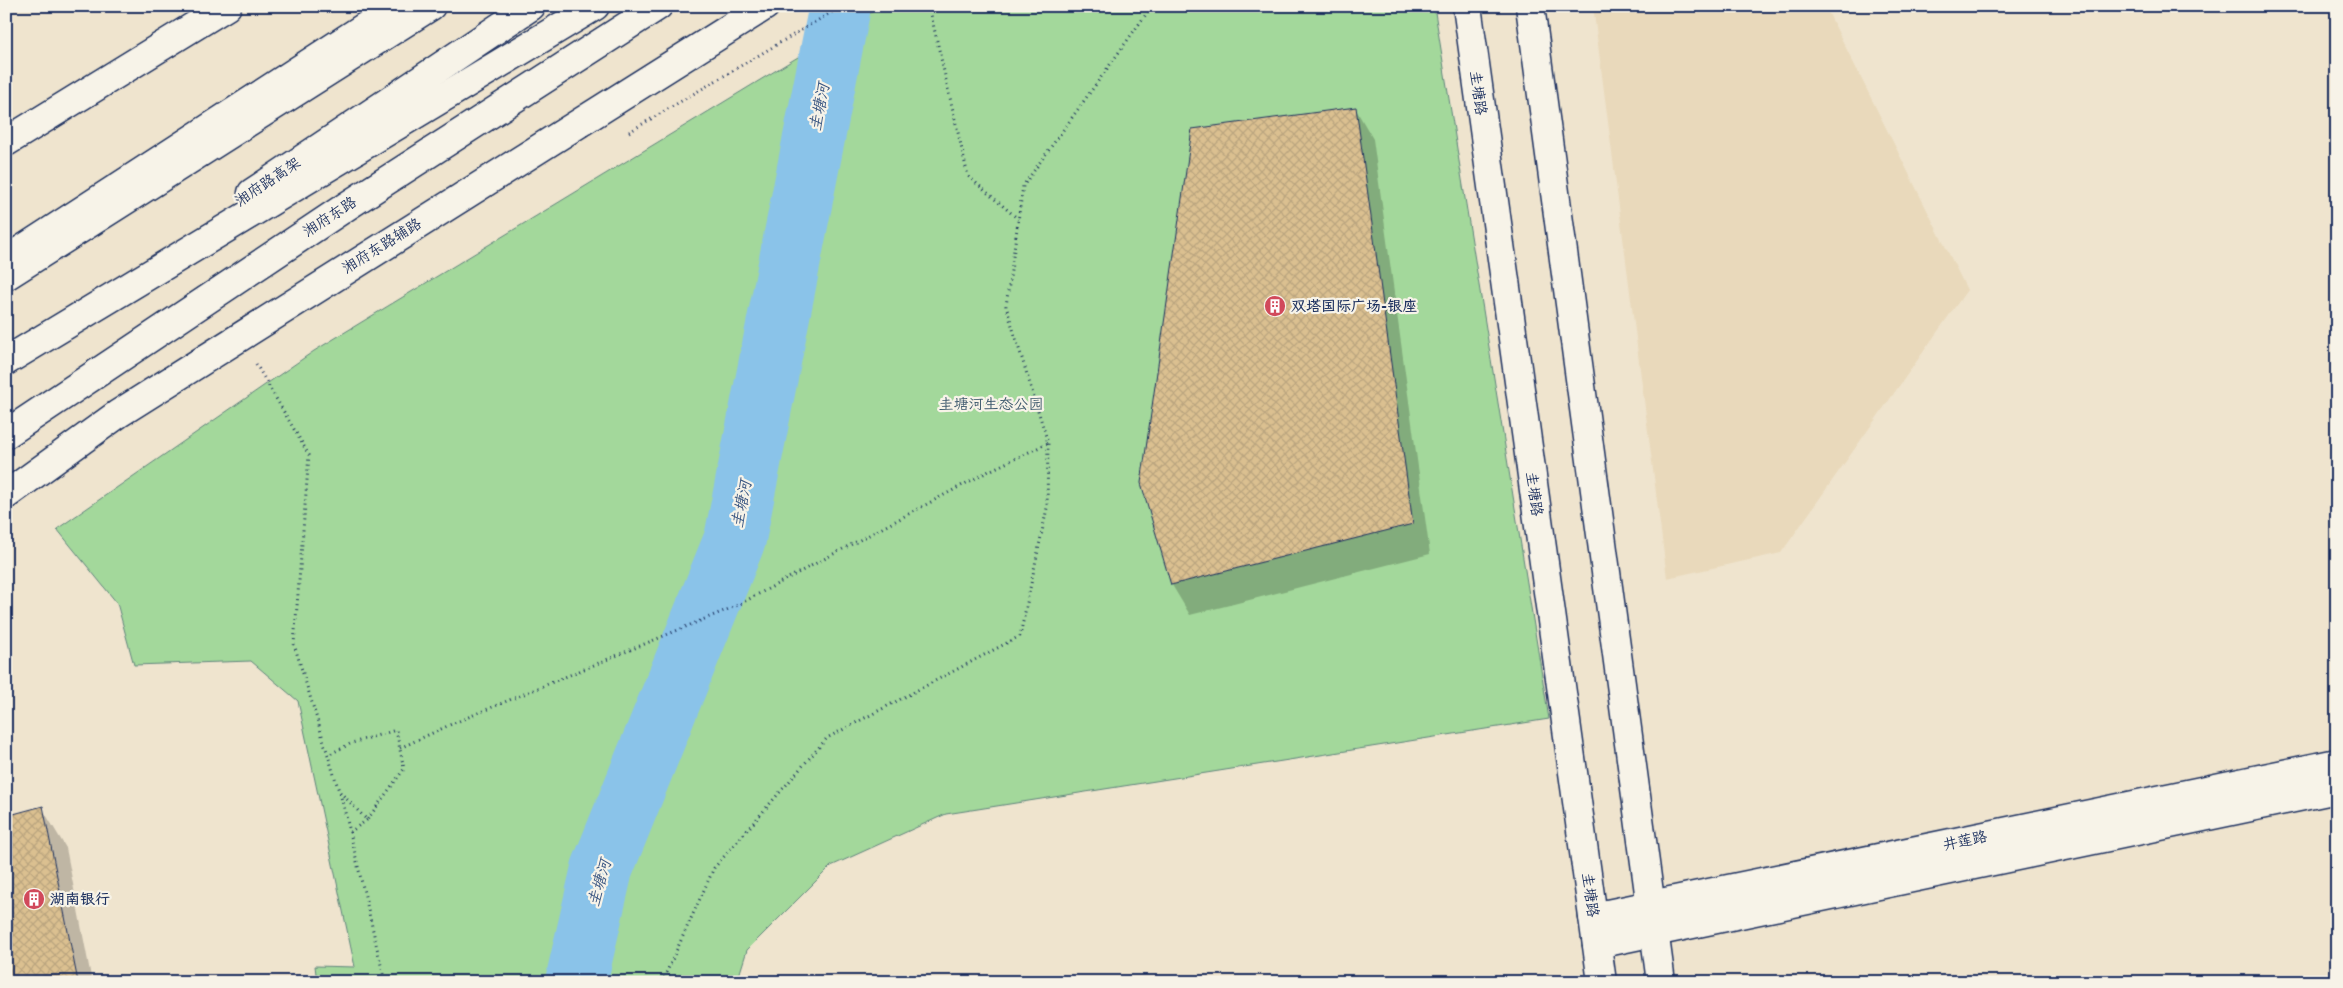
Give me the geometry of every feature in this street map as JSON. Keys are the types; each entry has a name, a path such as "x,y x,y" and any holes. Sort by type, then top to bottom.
{"main road":[{"path":"6,142 227,6"},
{"path":"6,260 397,6"},
{"path":"6,276 431,6"},
{"name":"湘府路高架","path":"6,360 531,6"},
{"path":"6,360 595,6"},
{"name":"湘府东路","path":"6,434 347,206 658,6"},
{"name":"湘府东路辅路","path":"6,496 118,414 765,6"},
{"name":"圭塘路","path":"1466,6 1602,982"},
{"path":"1530,6 1661,982"},
{"name":"井莲路","path":"1593,917 2337,763"},
{"name":"井莲路","path":"1596,944 2337,789"}],"path":[{"path":"625,135 842,6"},
{"path":"930,6 968,176 1019,219"},
{"path":"662,982 714,868 827,738 1020,636 1048,508 1048,443 1006,306 1024,186 1152,6"},
{"path":"251,356 309,454 294,644 339,791 385,982"},
{"path":"400,748 454,723 736,606 990,471 1048,443"},
{"path":"328,754 352,743 396,730 404,769 366,820 350,832"},
{"path":"339,791 366,820"}],"shaded area":[{"path":"1593,6 1825,6 1967,290 1781,553 1667,578"}],"green space":[{"name":"圭塘河生态公园","path":"882,6 1408,6 1409,10 1420,6 1434,6 1549,719 946,814 831,866 747,950 737,982 317,982 315,966 355,967 298,701 251,661 134,665 117,603 57,529 314,351"}],"building":[{"name":"双塔国际广场-银座","path":"1356,107 1413,524 1171,585 1141,483 1192,129"},
{"name":"湖南银行","path":"43,806 78,982 6,982 6,816"}],"waterway":[{"name":"圭塘河","path":"576,982 602,869 735,539 840,6"}],"place":[{"name":"双塔国际广场-银座","path":"1275,306"},
{"name":"湖南银行","path":"34,899"}]}
